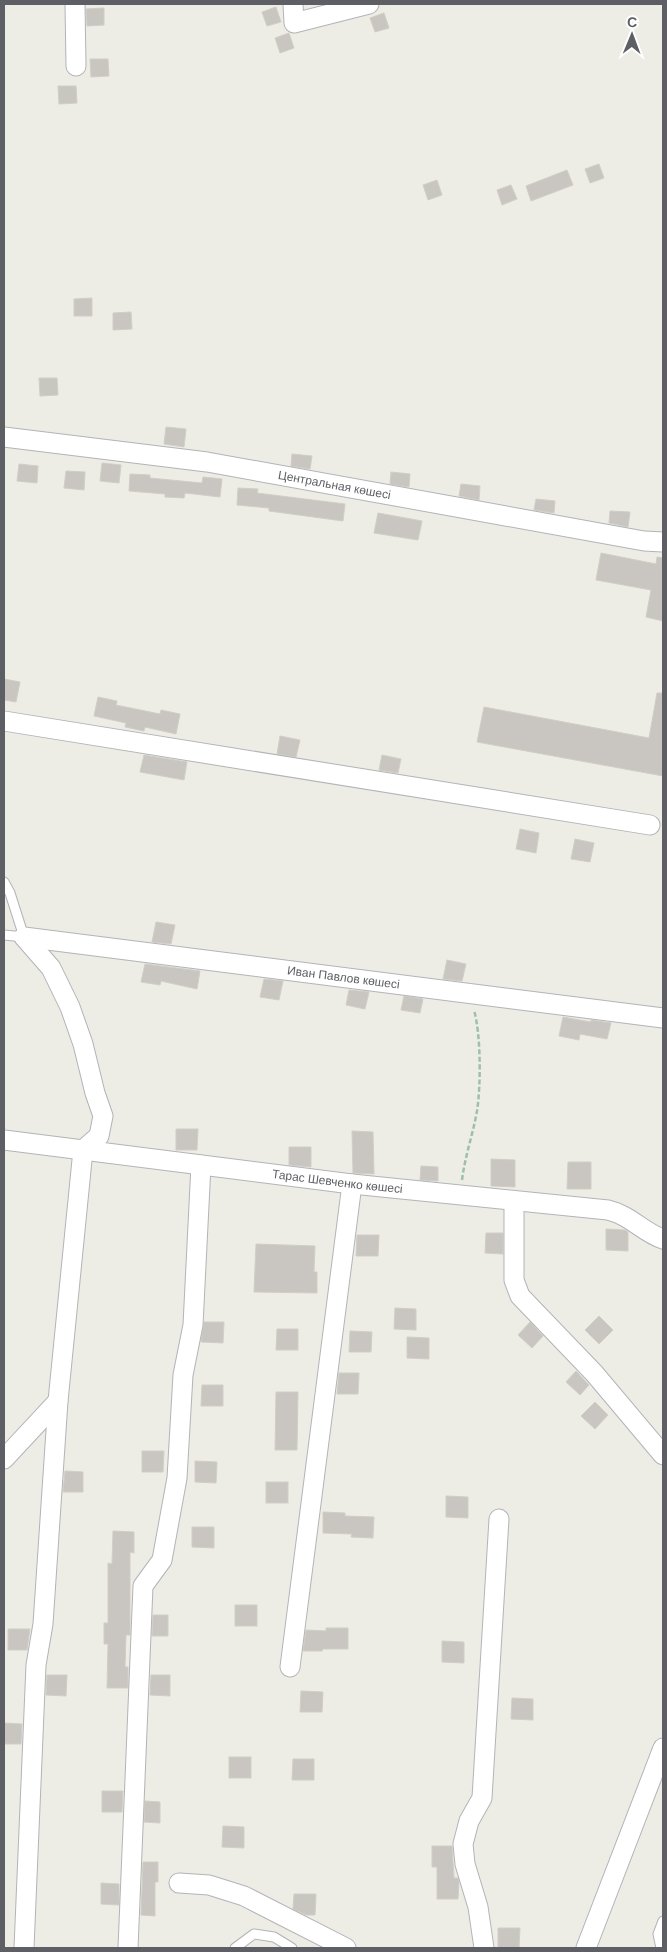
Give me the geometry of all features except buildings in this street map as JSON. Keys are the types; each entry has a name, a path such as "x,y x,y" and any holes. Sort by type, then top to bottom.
{"street":[{"path":"75,4 76,66"},
{"path":"293,4 294,23 369,4"},
{"name":"Центральная көшесі","path":"4,437 207,462 644,541 663,542"},
{"path":"4,721 650,825"},
{"path":"24,937 51,968 70,1007 83,1044 95,1093 103,1116 99,1136 83,1150 58,1401 43,1624 36,1665 24,1948"},
{"name":"Иван Павлов көшесі","path":"24,937 663,1018"},
{"name":"Тарас Шевченко көшесі","path":"4,1140 352,1184 514,1202 608,1210 622,1214 636,1222 650,1235 663,1239"},
{"path":"128,1948 143,1586 162,1560 177,1478 183,1375 193,1325 202,1165"},
{"path":"290,1667 352,1184"},
{"path":"514,1202 514,1280 520,1296 594,1373 663,1454"},
{"path":"4,1459 58,1401"},
{"path":"484,1948 478,1907 465,1864 463,1844 469,1821 482,1798 499,1519"},
{"path":"586,1948 663,1748"},
{"path":"178,1883 209,1885 244,1896 346,1948"}],"lane":[{"path":"4,882 10,893 24,937 4,936"},
{"path":"661,1948 658,1934 663,1921"},
{"path":"235,1948 254,1934 274,1937 292,1948"}],"path":[{"path":"460,1196 464,1161 477,1111 479,1067 476,1018 470,994"}]}
